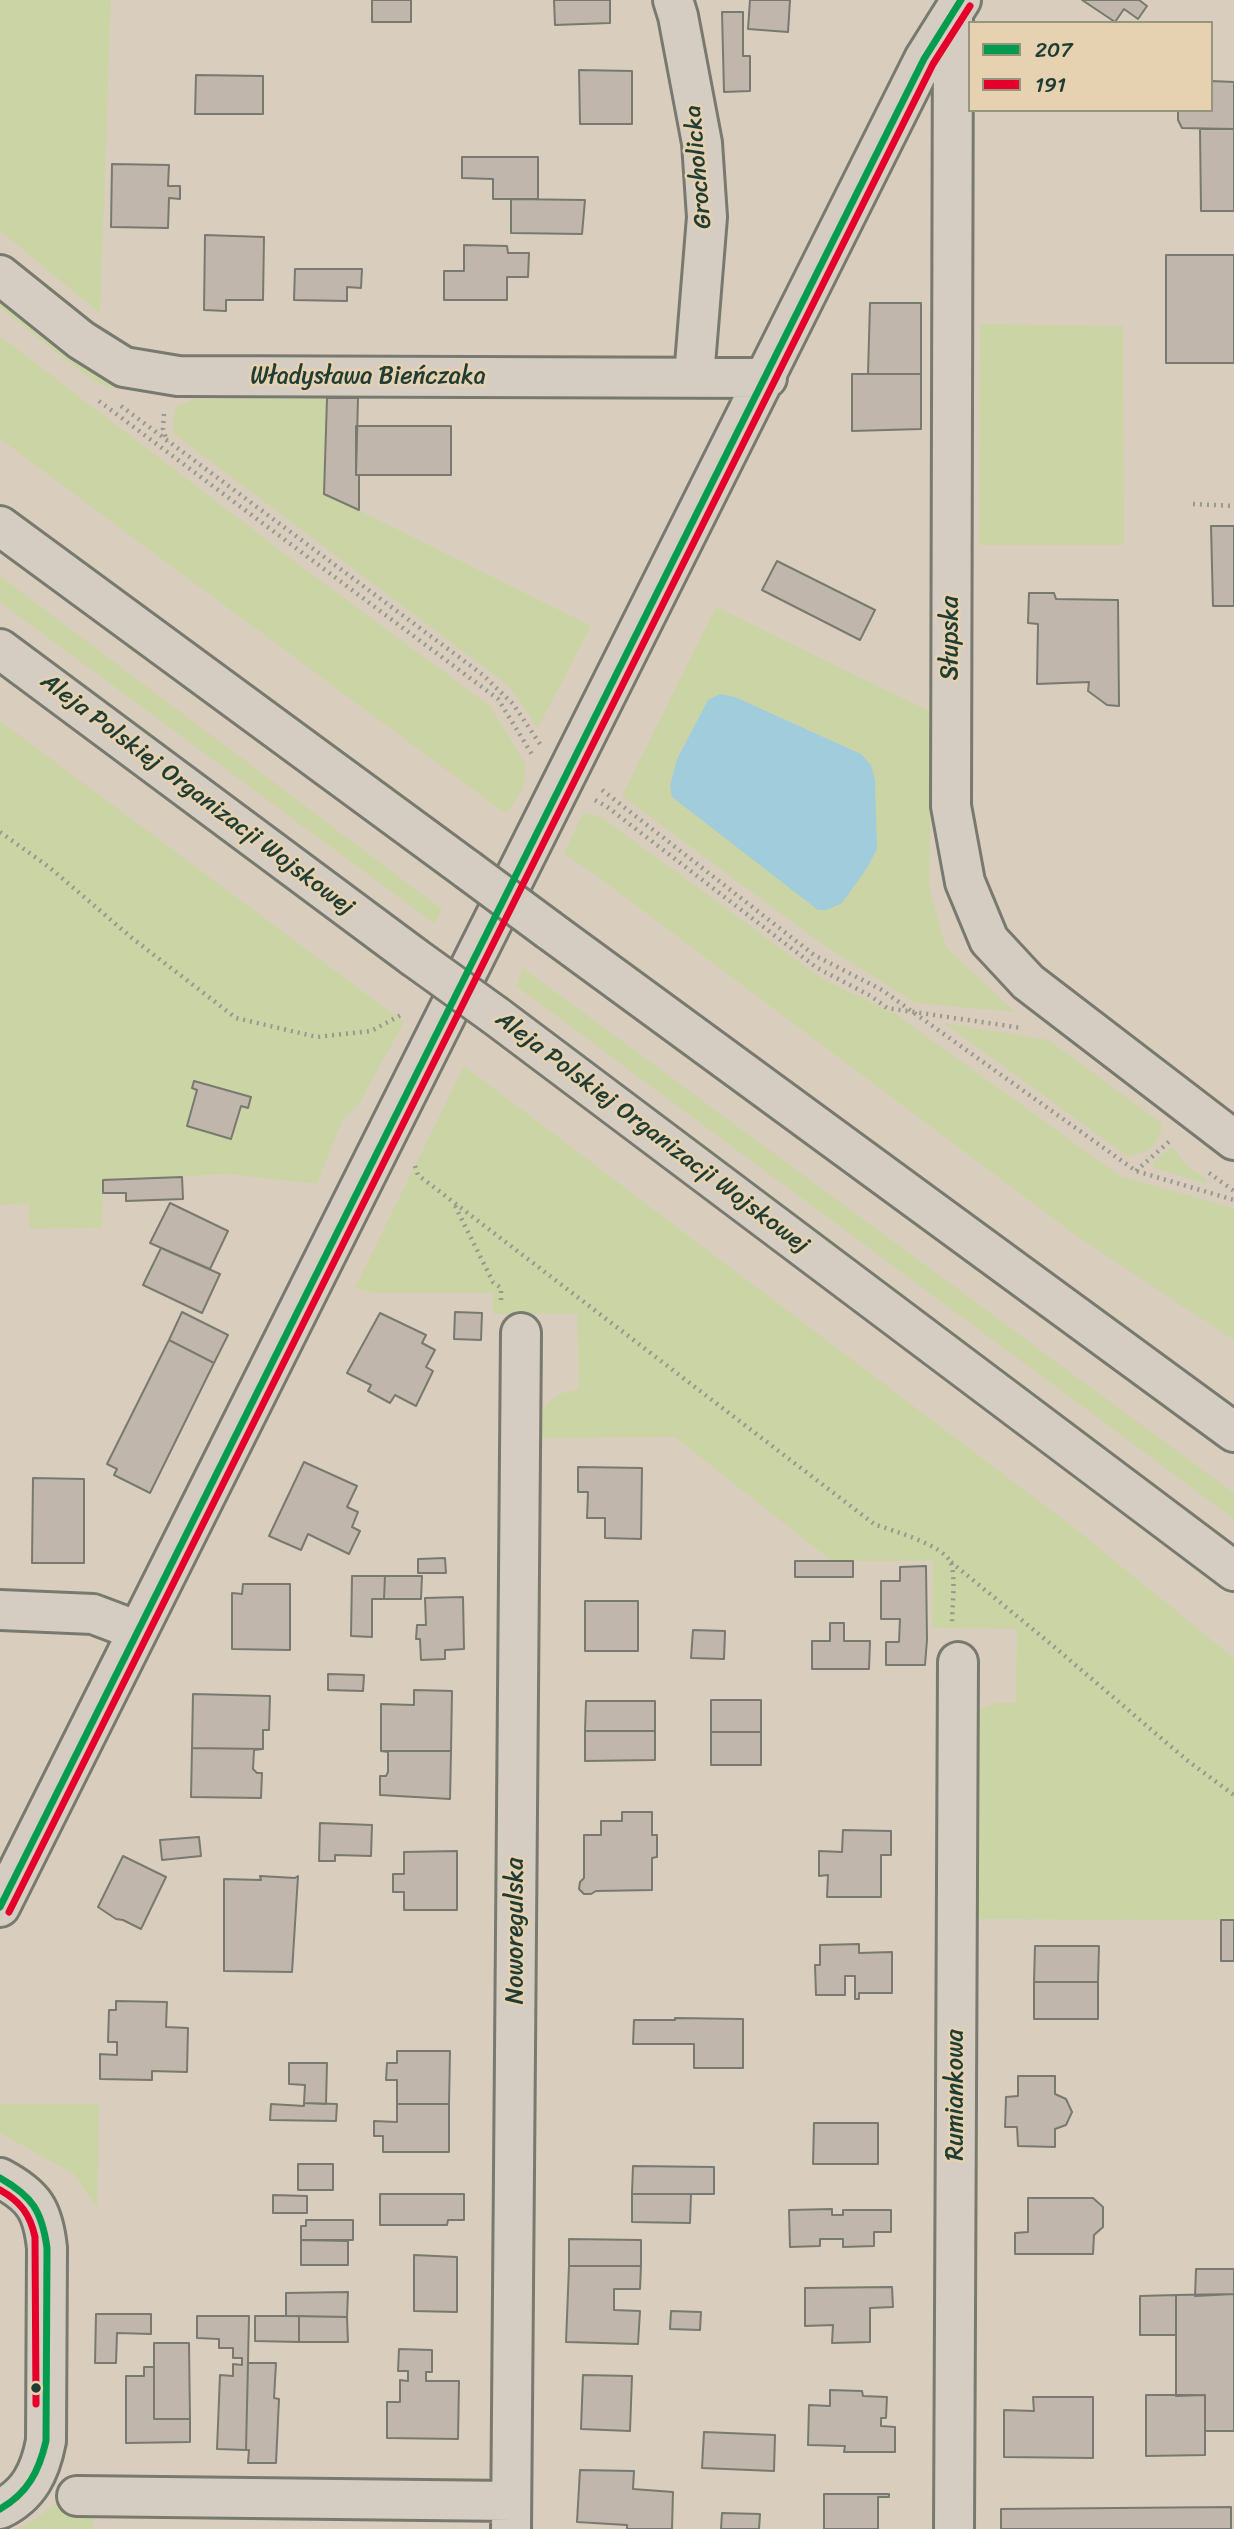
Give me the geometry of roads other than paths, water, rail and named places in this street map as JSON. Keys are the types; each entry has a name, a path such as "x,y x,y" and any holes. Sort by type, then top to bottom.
{"main road":[{"name":"Grocholicka","path":"673,0 681,28 702,143 707,217 694,377"},
{"path":"0,1907 924,59 957,6"},
{"name":"Słupska","path":"957,6 951,806 965,883 989,940 1028,982 1234,1140"},
{"name":"Władysława Bieńczaka","path":"0,275 81,340 124,367 178,376 766,378"},
{"path":"0,526 1234,1432"},
{"name":"Aleja Polskiej Organizacji Wojskowej","path":"0,649 496,1016 1234,1571"},
{"name":"Noworegulska","path":"511,2515 521,1333"},
{"path":"0,1610 93,1614 138,1631"},
{"name":"Rumiankowa","path":"954,2529 958,1662"},
{"path":"0,2178 20,2188 35,2203 45,2222 47,2248 46,2441 43,2459 28,2488 14,2502 0,2510"},
{"path":"76,2496 511,2515"}],"water":[{"path":"720,694 735,697 861,754 871,765 875,780 877,849 842,903 827,910 818,910 672,797 670,786 677,759 708,700"}]}
